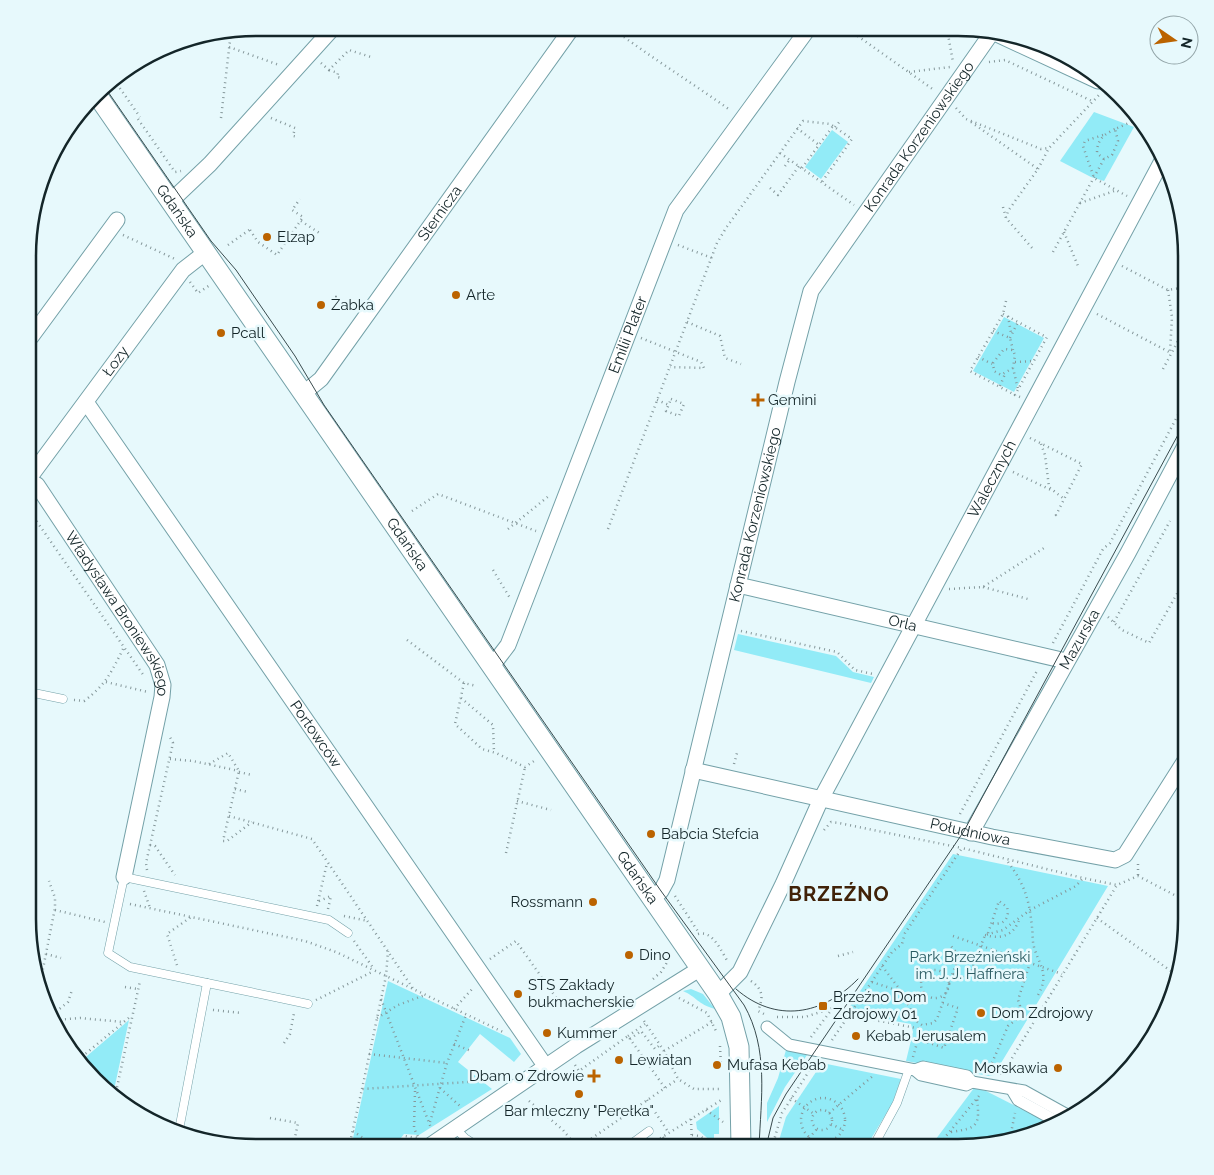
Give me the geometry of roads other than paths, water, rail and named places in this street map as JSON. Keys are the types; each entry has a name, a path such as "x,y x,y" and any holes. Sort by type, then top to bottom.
{"street":[{"path":"171,201 210,164 326,36"},
{"name":"Sternicza","path":"304,393 321,379 566,36"},
{"name":"Emilii Plater","path":"492,666 508,645 676,210 803,36"},
{"name":"Konrada Korzeniowskiego","path":"653,898 661,891 667,880 804,308 811,291 985,38"},
{"path":"1023,47 1081,74"},
{"name":"Gdańska","path":"101,101 718,994 731,1017 739,1047 741,1139"},
{"name":"Walecznych","path":"820,798 1159,167"},
{"path":"36,330 114,225"},
{"name":"Łozy","path":"36,469 183,270 206,252"},
{"name":"Portowców","path":"86,402 546,1067"},
{"name":"Mazurska","path":"975,826 1128,553 1178,459"},
{"name":"Władysława Broniewskiego","path":"36,484 156,665 161,676 162,696 124,877"},
{"name":"Orla","path":"738,585 914,624 1066,661"},
{"name":"Południowa","path":"693,770 953,828 975,826 992,837 1115,860 1125,855 1178,772"},
{"path":"718,994 740,972 791,867 820,798"},
{"path":"432,1139 456,1128 546,1067 701,968"},
{"path":"767,1027 790,1045 912,1069 923,1067 967,1076 981,1084 1015,1095 1051,1118"},
{"path":"1015,1095 1024,1091 1062,1112"}],"lane":[{"path":"36,693 63,699"},
{"name":"Władysława Broniewskiego","path":"124,877 108,953 130,967 308,1004"},
{"path":"124,877 329,920 348,933"},
{"path":"180,1125 207,983"},
{"path":"877,1139 897,1104 912,1069"},
{"path":"456,1128 467,1139"},
{"path":"638,1139 649,1131"}],"tram line":[{"path":"109,93 211,241 236,270 295,356 324,405 661,891 744,1005 752,1022 760,1056 762,1092 759,1139"},
{"path":"768,1139 773,1118 786,1094 964,831 1178,435"},
{"path":"736,989 751,1000 767,1007 783,1011 799,1011 830,1001 858,979"}],"place":[{"name":"Elzap","path":"267,237"},
{"name":"Arte","path":"456,295"},
{"name":"Żabka","path":"321,305"},
{"name":"Pcall","path":"221,333"},
{"name":"Gemini","path":"758,400"},
{"name":"Babcia Stefcia","path":"651,834"},
{"name":"Rossmann","path":"593,902"},
{"name":"Dino","path":"629,955"},
{"name":"STS Zakłady bukmacherskie","path":"518,994"},
{"name":"Brzeźno Dom Zdrojowy 01","path":"823,1006"},
{"name":"Dom Zdrojowy","path":"981,1013"},
{"name":"Kummer","path":"547,1033"},
{"name":"Kebab Jerusalem","path":"856,1036"},
{"name":"Lewiatan","path":"619,1060"},
{"name":"Mufasa Kebab","path":"717,1065"},
{"name":"Morskawia","path":"1058,1068"},
{"name":"Dbam o Zdrowie","path":"594,1076"},
{"name":"Bar mleczny \"Perełka\"","path":"579,1094"}],"district":[{"name":"BRZEŹNO","path":"839,894"}],"park label":[{"name":"Park Brzeźnieński im. J. J. Haffnera","path":"970,966"}]}
